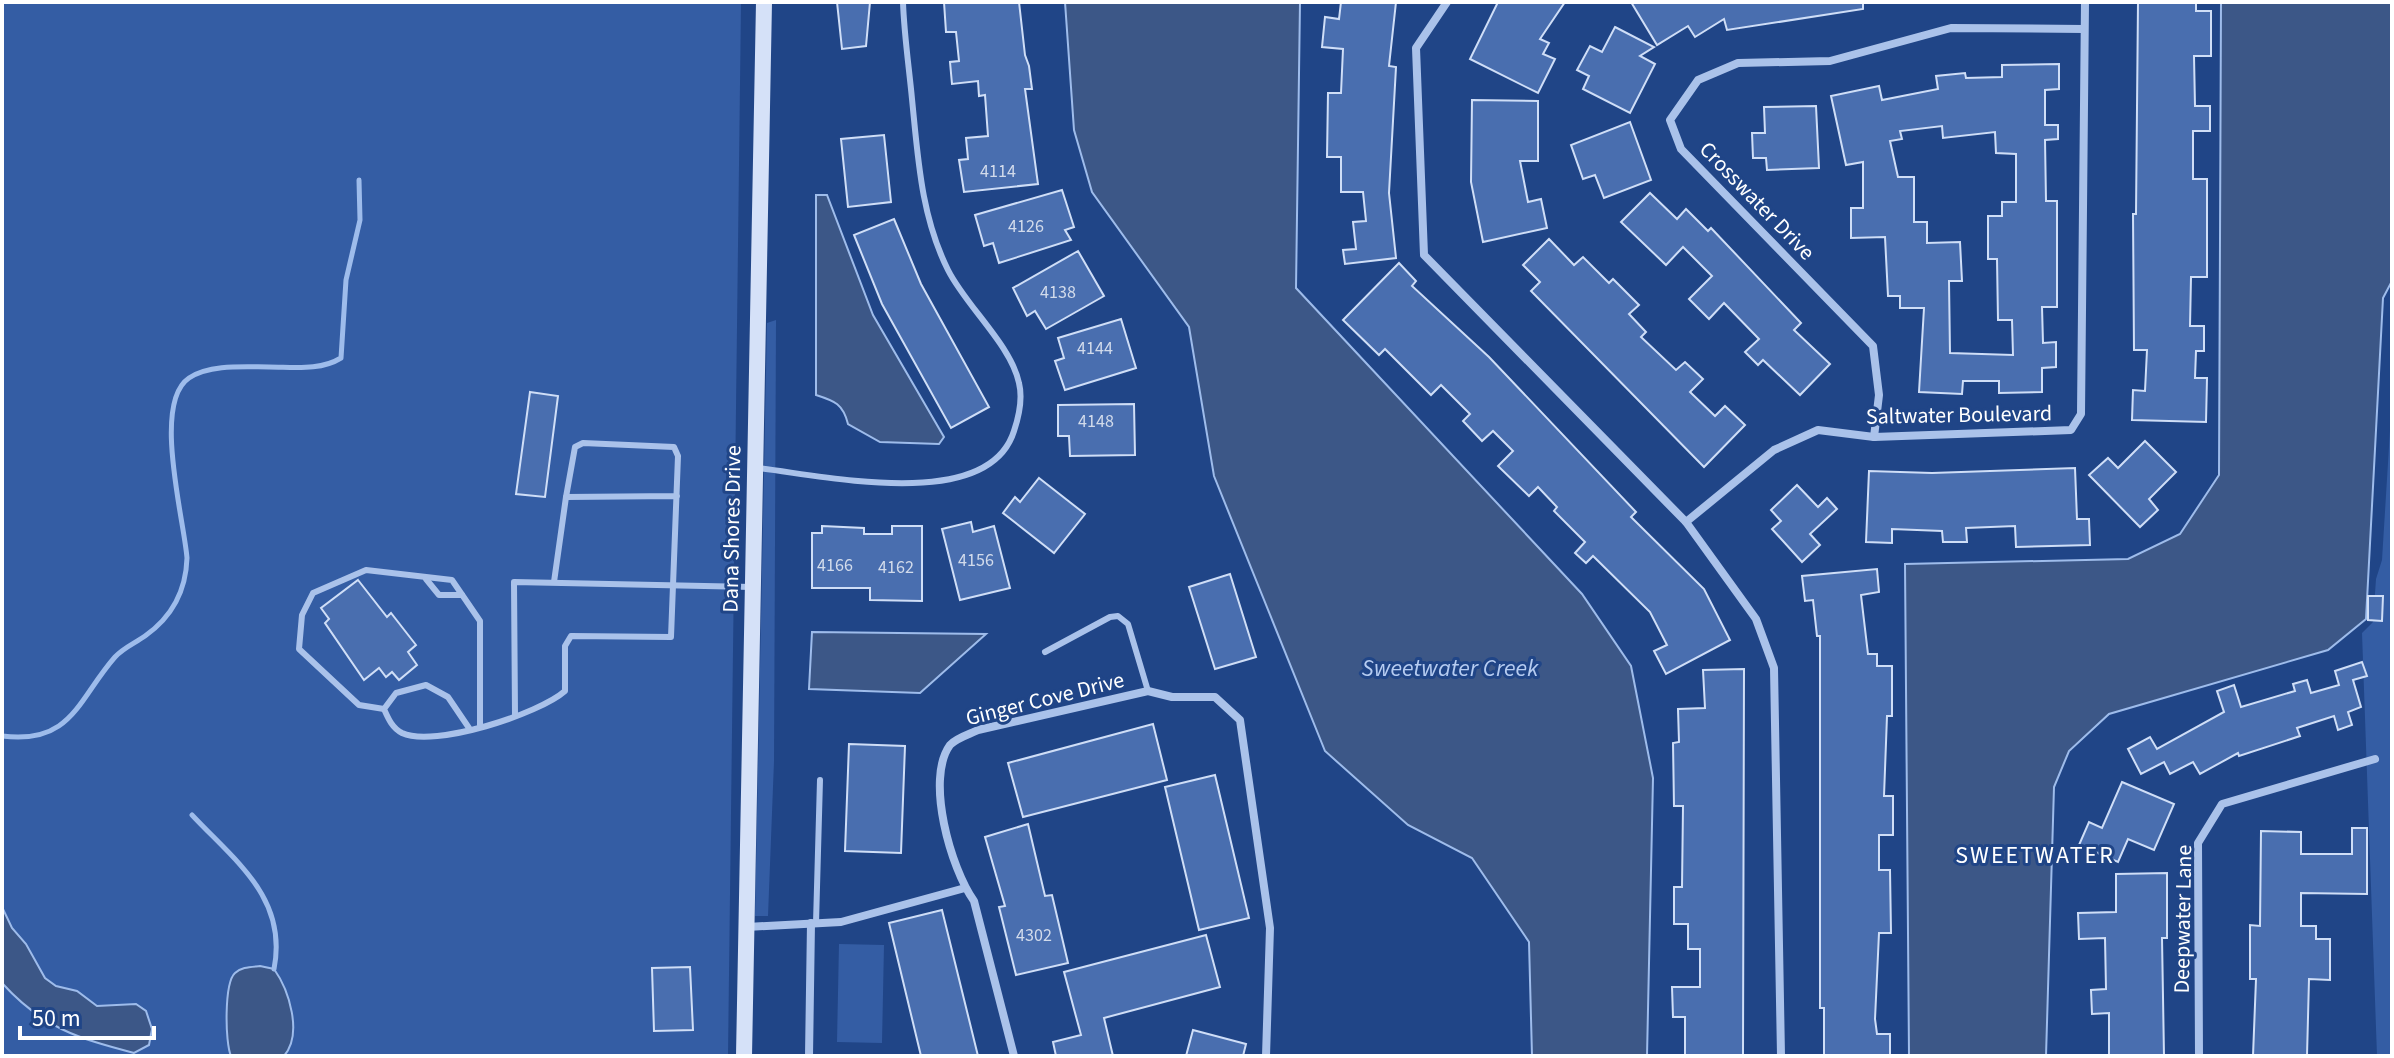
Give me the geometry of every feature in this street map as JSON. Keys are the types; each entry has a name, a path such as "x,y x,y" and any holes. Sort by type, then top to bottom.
{"street":[{"name":"Dana Shores Drive","path":"744,1056 764,2"},
{"path":"1447,2 1416,48 1424,255 1686,522 1756,619 1774,668 1781,1056"},
{"name":"Saltwater Boulevard","path":"1686,522 1774,450 1818,430 1874,437 2071,430 2081,414 2085,2"},
{"name":"Crosswater Drive","path":"1874,437 1879,395 1873,346 1681,149 1670,120 1698,80 1738,63 1830,61 1951,28 2084,29"},
{"name":"Ginger Cove Drive","path":"1014,1056 974,901 965,888 943,815 938,782 940,766 952,742 978,730 1148,691 1172,697 1215,697 1240,720 1270,928 1266,1056"},
{"name":"Deepwater Lane","path":"2199,1056 2198,843 2222,804 2375,759"},
{"path":"746,927 841,922 965,888"},
{"path":"809,1056 813,923"}],"lane":[{"path":"755,468 932,483 957,480 984,470 1001,456 1012,439 1020,413 1019,385 1012,364 948,270 924,206 903,2"},
{"path":"384,709 389,722 401,732 441,736 549,705 565,691 565,646 571,636 671,637 678,456 674,447 583,443 575,447 554,582"},
{"path":"566,497 677,496"},
{"path":"384,709 359,705 299,649 302,615 313,593 366,570 452,580 480,621 480,725"},
{"path":"426,578 439,595 462,595"},
{"path":"515,716 514,582 752,587"},
{"path":"1045,652 1110,617 1118,616 1128,624 1148,691"},
{"path":"384,709 396,693 426,685 448,697 469,728"},
{"path":"813,923 820,780"}],"shaded area":[{"path":"2,2 741,2 728,1056 2,1056"},
{"path":"776,320 774,761 768,916 755,916 767,323"},
{"path":"2392,398 2392,1056 2377,1056 2362,633 2373,622 2376,579 2382,560"},
{"path":"839,944 884,945 882,1043 837,1042"}],"water":[{"name":"Sweetwater Creek","path":"1065,2 1300,2 1296,288 1582,594 1631,666 1653,778 1647,1056 1532,1056 1529,942 1472,858 1408,825 1325,751 1214,476 1189,327 1092,192 1074,130"},
{"path":"2221,2 2392,2 2392,281 2383,298 2366,619 2328,650 2109,714 2069,751 2054,787 2046,1056 1909,1056 1905,564 2128,559 2180,534 2219,475"},
{"path":"816,195 827,195 873,315 944,437 939,444 880,442 848,424 837,404 816,395"},
{"path":"812,632 986,634 920,693 809,689"},
{"path":"2,907 45,978 56,986 77,991 97,1006 136,1004 146,1011 152,1029 149,1045 134,1053 78,1036 47,1021 17,998 2,983"},
{"path":"260,966 274,969 285,988 292,1012 290,1047 284,1056 231,1056 227,1013 231,979 240,970"}],"building":[{"path":"837,2 870,2 866,46 842,49"},
{"path":"944,2 1019,2 1032,89 1025,89 1038,184 964,192 959,160 968,159 966,138 988,136 985,95 979,96 978,81 952,84 950,62 959,61 956,32 946,32"},
{"path":"1341,2 1396,2 1389,66 1396,67 1389,193 1396,258 1345,264 1343,250 1356,249 1353,222 1366,221 1363,192 1341,192 1341,157 1327,157 1328,93 1341,93 1343,49 1322,47 1325,17 1339,19"},
{"path":"1498,2 1565,2 1540,39 1549,43 1543,54 1555,59 1538,93 1470,59"},
{"path":"1631,2 1863,2 1863,9 1727,30 1724,19 1695,37 1688,26 1657,45"},
{"path":"2138,2 2196,2 2196,11 2211,11 2211,56 2194,56 2195,106 2210,106 2210,131 2193,131 2193,179 2207,179 2207,277 2191,277 2190,326 2204,326 2204,351 2196,351 2195,378 2207,378 2206,422 2132,420 2133,390 2145,391 2147,350 2134,350 2133,214 2136,214"},
{"path":"1615,27 1654,47 1640,56 1655,64 1630,113 1583,89 1589,76 1577,70 1590,46 1602,52"},
{"path":"2059,64 2059,89 2045,90 2045,125 2058,125 2058,139 2045,140 2046,201 2057,201 2057,307 2042,307 2043,343 2056,342 2056,367 2042,368 2042,392 1999,393 1999,381 1963,381 1962,394 1919,392 1924,308 1900,308 1900,296 1888,296 1885,237 1851,238 1851,208 1863,208 1863,162 1846,165 1831,96 1879,86 1882,100 1938,89 1936,76 1965,73 1966,78 2002,77 2002,65","holes":["1942,126 1943,138 1995,132 1996,153 2016,154 2016,202 2002,202 2002,216 1988,216 1988,259 1997,259 1998,320 2012,320 2013,355 1950,353 1949,281 1962,281 1960,242 1927,243 1927,222 1914,222 1914,177 1898,177 1890,141 1902,139 1900,131"]},
{"path":"1472,100 1538,101 1538,161 1520,161 1528,202 1541,199 1547,228 1483,242 1471,182"},
{"path":"1816,106 1819,168 1767,170 1766,158 1753,158 1752,133 1765,133 1764,107"},
{"path":"1630,122 1651,180 1604,198 1595,175 1583,179 1571,145"},
{"path":"884,135 891,202 848,207 841,139"},
{"path":"1062,190 1074,227 1065,230 1071,240 999,263 993,243 984,246 975,215"},
{"path":"1650,193 1677,219 1686,209 1708,231 1711,228 1801,323 1794,330 1830,364 1800,395 1763,360 1758,365 1745,352 1759,339 1724,303 1709,319 1689,299 1712,276 1683,247 1666,265 1621,222"},
{"path":"894,219 921,284 989,407 951,428 882,304 854,235"},
{"path":"1549,239 1574,265 1583,257 1609,283 1613,279 1639,305 1629,314 1646,332 1641,337 1676,370 1685,362 1703,379 1690,392 1715,416 1725,406 1745,425 1704,467 1531,291 1540,282 1523,265"},
{"path":"1078,251 1104,296 1046,329 1035,311 1027,316 1013,288"},
{"path":"1399,263 1416,281 1412,286 1489,357 1636,512 1631,517 1704,589 1730,640 1666,674 1654,651 1667,645 1650,612 1593,556 1586,563 1575,553 1585,542 1554,511 1557,507 1538,487 1529,496 1498,466 1513,451 1493,431 1482,441 1463,421 1470,414 1441,385 1431,395 1385,349 1379,355 1343,320"},
{"path":"1121,319 1136,368 1065,390 1055,361 1064,358 1058,338"},
{"path":"530,392 558,396 545,497 516,494"},
{"path":"1134,404 1135,455 1070,456 1069,436 1058,436 1058,405"},
{"path":"2145,441 2176,472 2149,499 2158,510 2140,527 2089,475 2108,458 2118,468"},
{"path":"2075,468 2077,519 2089,519 2090,545 2016,547 2015,526 1966,528 1967,542 1943,542 1942,531 1892,529 1892,543 1866,542 1869,471 1932,473"},
{"path":"1039,478 1085,514 1054,553 1003,513 1015,497 1020,502"},
{"path":"1797,485 1818,507 1827,498 1837,509 1810,534 1820,545 1802,562 1772,529 1781,521 1771,510"},
{"path":"971,522 973,532 994,526 1010,588 960,600 942,529"},
{"path":"822,526 864,528 864,534 892,534 892,526 922,526 922,601 870,600 870,588 812,588 812,533 822,533"},
{"path":"1877,569 1879,592 1861,595 1868,654 1877,654 1877,666 1892,666 1892,716 1887,716 1884,796 1893,796 1893,835 1879,835 1879,870 1890,870 1891,933 1879,933 1875,1019 1877,1034 1890,1034 1890,1056 1824,1056 1824,1008 1820,1008 1820,636 1817,636 1813,600 1805,601 1802,576"},
{"path":"1230,574 1256,657 1215,669 1189,587"},
{"path":"358,580 387,617 391,613 416,645 408,652 417,665 399,680 392,672 386,677 379,668 364,680 325,623 329,619 321,608"},
{"path":"2368,596 2383,596 2382,621 2368,620"},
{"path":"2362,662 2367,676 2353,680 2361,707 2348,712 2352,725 2338,730 2334,716 2297,728 2300,736 2239,756 2238,753 2200,774 2193,762 2170,774 2164,762 2141,774 2128,749 2150,737 2157,749 2224,712 2217,691 2234,685 2241,707 2295,691 2293,684 2307,680 2311,693 2339,685 2335,671"},
{"path":"1744,669 1743,1055 1685,1056 1685,1017 1673,1017 1672,987 1700,987 1700,949 1688,949 1688,924 1674,924 1674,887 1682,887 1683,806 1674,806 1673,743 1679,742 1678,709 1705,708 1703,670"},
{"path":"1153,724 1167,780 1023,817 1008,763"},
{"path":"849,744 905,746 901,853 845,851"},
{"path":"1215,775 1249,918 1199,930 1165,787"},
{"path":"2122,782 2174,804 2154,850 2128,839 2118,862 2079,845 2089,822 2102,828"},
{"path":"1028,824 1045,896 1052,895 1068,963 1016,975 999,907 1005,906 985,837"},
{"path":"2352,828 2367,828 2367,894 2301,893 2301,926 2316,926 2316,939 2330,939 2330,980 2309,979 2307,1056 2253,1056 2256,979 2250,979 2250,925 2260,926 2261,831 2301,832 2301,854 2352,854"},
{"path":"2167,873 2167,938 2162,938 2164,1056 2109,1056 2109,1013 2092,1014 2091,990 2106,989 2105,938 2079,939 2078,913 2116,912 2116,874"},
{"path":"942,910 978,1056 921,1056 889,923"},
{"path":"1206,935 1220,987 1104,1018 1113,1056 1056,1056 1053,1042 1081,1035 1064,972"},
{"path":"690,967 693,1030 654,1031 652,968"},
{"path":"1193,1030 1246,1044 1243,1056 1186,1056"}],"waterway":[{"path":"2,736 25,737 59,726 71,716 115,657 155,629 176,602 184,581 187,558 171,436 178,391 189,378 217,368 306,367 324,365 341,358 346,280 360,220 359,180"},
{"path":"192,815 241,865 266,901 276,944 274,969"}],"district":[{"name":"SWEETWATER","path":"2035,855"}]}
